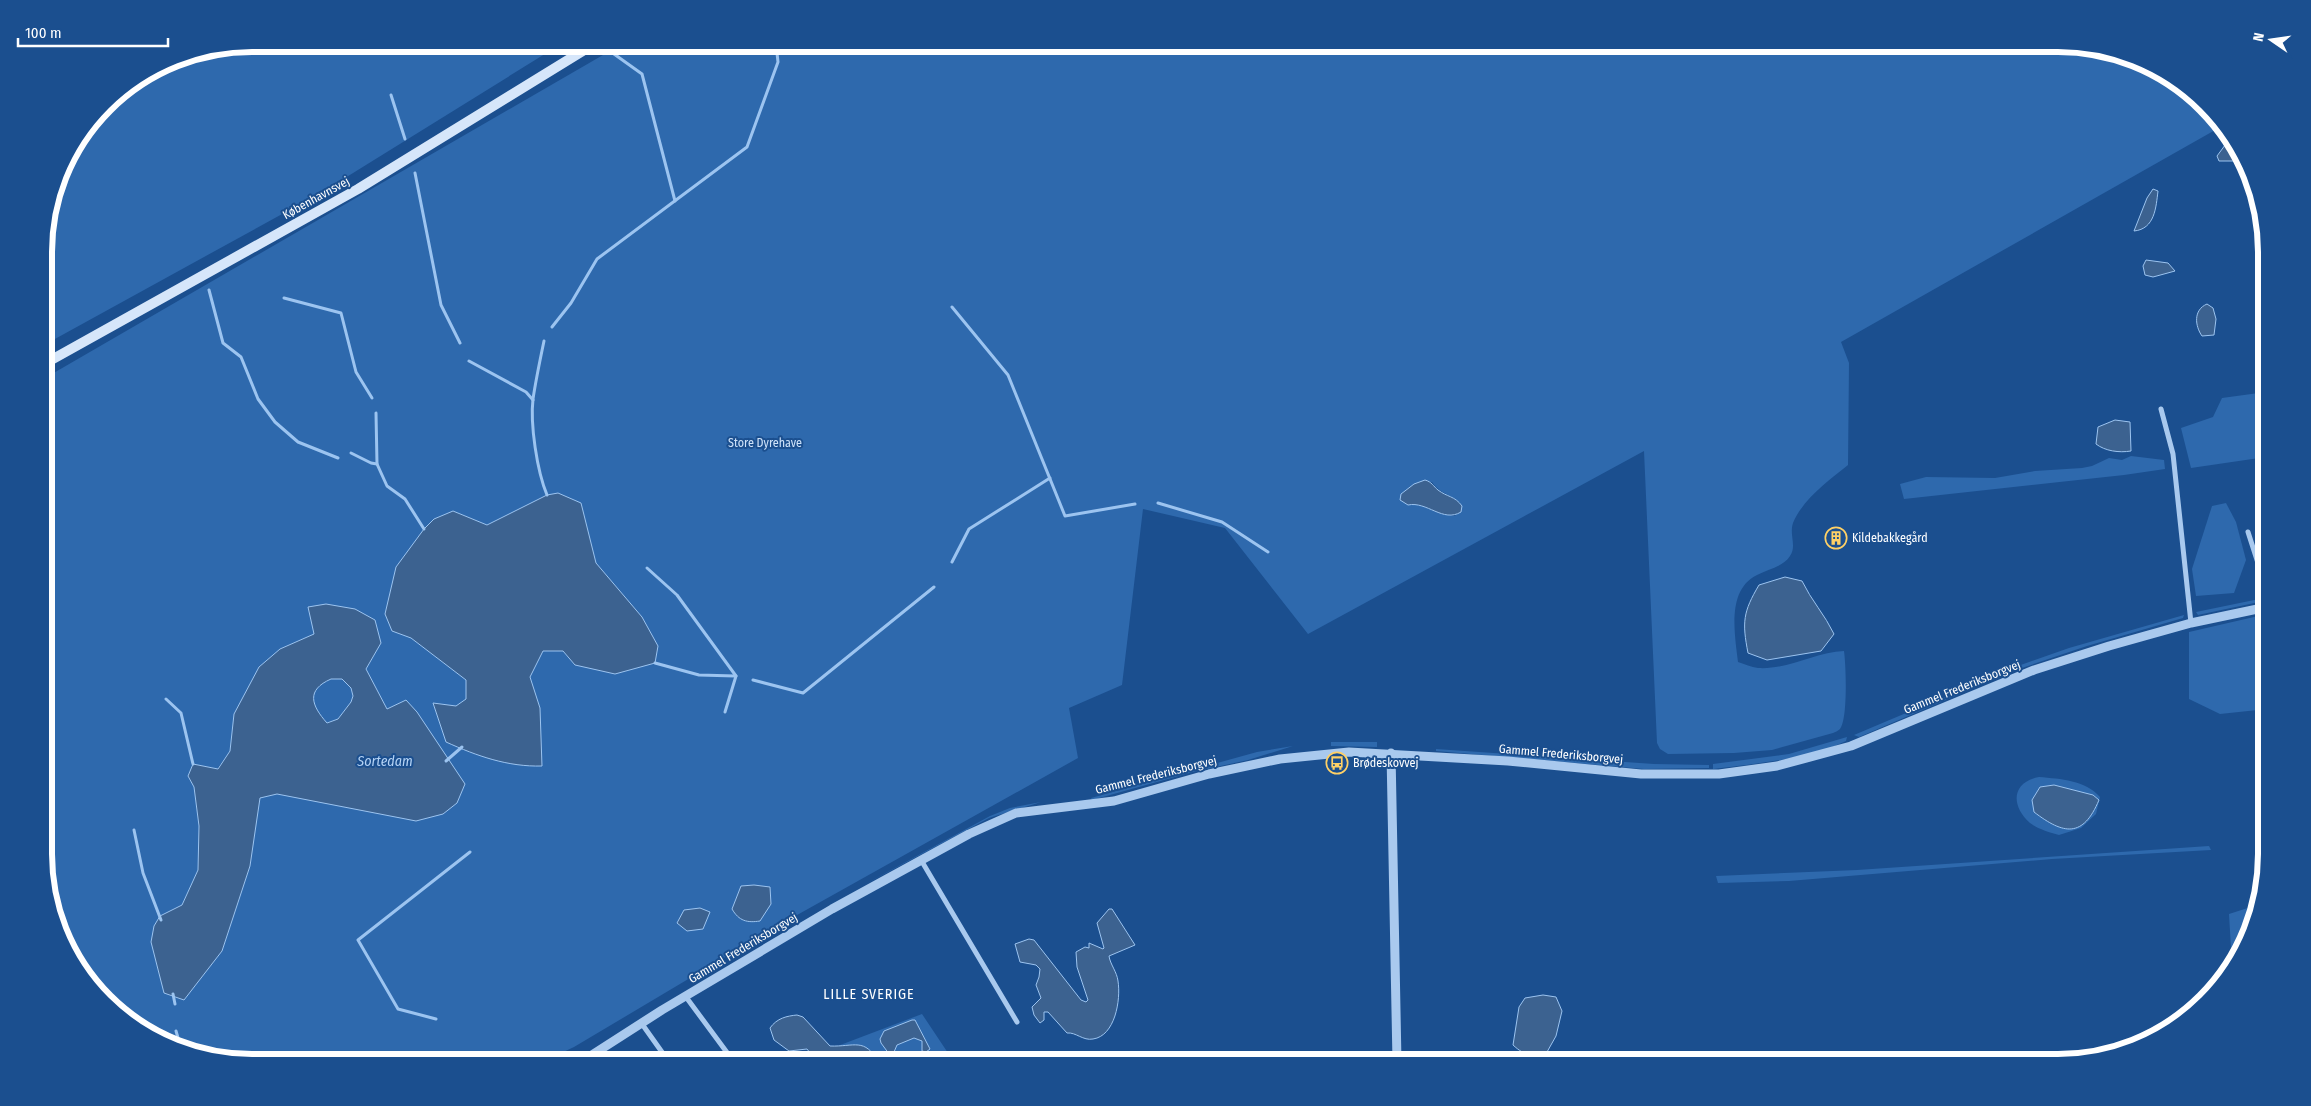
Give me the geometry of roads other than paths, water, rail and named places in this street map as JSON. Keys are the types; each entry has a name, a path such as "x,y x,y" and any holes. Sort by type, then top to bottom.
{"main road":[{"name":"Københavnsvej","path":"52,360 358,189 581,52"}],"street":[{"path":"2161,409 2173,454 2191,623"},
{"path":"2248,532 2258,565"},
{"name":"Gammel Frederiksborgvej","path":"593,1054 832,909 993,822 1028,810 1114,801 1179,781 1280,760 1349,752 1508,761 1641,774 1719,774 1777,766 1851,746 2034,670 2191,623 2258,609"},
{"path":"1391,753 1397,1054"},
{"path":"921,860 1017,1022"},
{"path":"686,997 728,1054"},
{"path":"642,1024 663,1054"}],"water":[{"path":"2226,143 2236,160 2219,161 2217,156"},
{"path":"2153,189 2158,191 2153,216 2146,226 2134,231 2147,198"},
{"path":"2146,260 2168,263 2175,271 2153,277 2145,275 2143,266"},
{"path":"2207,304 2213,308 2216,319 2214,335 2202,336 2198,328 2197,314"},
{"path":"2115,420 2130,422 2131,451 2112,451 2096,444 2098,427"},
{"path":"1425,480 1436,489 1457,500 1462,506 1461,512 1454,515 1441,514 1422,506 1408,505 1400,500 1401,494 1414,484"},
{"name":"Sortedam","path":"558,493 581,503 596,563 642,617 658,646 655,663 615,674 575,665 563,651 543,651 530,677 540,708 542,766 505,763 469,752 446,742 433,703 456,706 466,699 466,680 411,638 392,631 385,614 396,567 424,529 434,519 453,511 487,525 547,495"},
{"path":"1785,577 1802,581 1834,634 1821,651 1767,660 1748,653 1745,618 1759,585"},
{"name":"Sortedam","path":"326,604 355,609 375,620 381,643 366,669 387,709 406,700 417,712 465,784 457,803 443,814 416,821 277,794 260,798 250,866 222,951 184,1000 164,993 151,942 154,926 160,916 182,905 198,870 199,826 194,787 188,776 193,764 218,769 230,751 234,714 259,667 280,649 314,634 308,607","holes":["331,679 342,679 351,688 353,696 351,702 338,719 327,723 317,710 314,698 315,693 323,683"]},
{"path":"2054,785 2093,795 2099,800 2093,812 2079,827 2072,829 2055,825 2034,812 2032,800 2040,787"},
{"path":"741,886 770,887 771,904 760,921 751,922 741,919 732,909"},
{"path":"700,908 710,912 703,929 687,931 677,923 684,910"},
{"path":"1109,909 1112,909 1135,945 1109,956 1119,989 1115,1016 1107,1031 1093,1039 1067,1033 1048,1012 1044,1012 1044,1020 1040,1023 1034,1015 1032,1007 1041,998 1036,985 1040,969 1036,965 1020,962 1015,944 1029,939 1034,940 1081,1000 1086,1002 1088,1000 1077,967 1076,952 1085,947 1089,948 1089,943 1104,948 1097,923"},
{"path":"1543,995 1556,997 1562,1011 1556,1036 1547,1052 1529,1054 1513,1045 1519,1007 1525,998"},
{"path":"797,1015 803,1017 830,1046 858,1045 868,1049 873,1054 811,1054 807,1049 789,1051 774,1040 770,1028 786,1017"},
{"path":"915,1020 930,1049 926,1052 922,1051 922,1041 914,1038 897,1045 895,1054 889,1054 880,1039 884,1031"}],"waterway":[{"path":"611,52 642,74 675,201"},
{"path":"552,327 571,303 597,259 747,147 778,62 777,52"},
{"path":"391,95 405,139"},
{"path":"415,173 441,305 460,343"},
{"path":"209,290 223,343 241,357 258,399 275,422 298,442 338,458"},
{"path":"284,298 341,313 356,372 372,398"},
{"path":"952,307 1008,375 1065,516 1135,504"},
{"path":"544,341 532,409 537,461 547,495"},
{"path":"469,361 526,392 533,400"},
{"path":"376,413 377,464 387,486 405,499 424,529"},
{"path":"351,453 377,464"},
{"path":"952,562 969,529 1050,478"},
{"path":"1158,503 1222,522 1268,552"},
{"path":"647,568 677,595 736,676"},
{"path":"753,680 803,693 934,587"},
{"path":"655,663 699,675 735,676"},
{"path":"725,712 736,676"},
{"path":"166,699 181,713 193,764"},
{"path":"446,761 462,747"},
{"path":"134,830 143,873 161,920"},
{"path":"436,1019 398,1009 358,940 470,852"},
{"path":"173,994 175,1004"},
{"path":"176,1031 178,1039"}],"place":[{"name":"Kildebakkegård","path":"1836,538"},
{"name":"Brødeskovvej","path":"1337,763"}],"district":[{"name":"LILLE SVERIGE","path":"869,994"}],"park label":[{"name":"Store Dyrehave","path":"765,443"}]}
